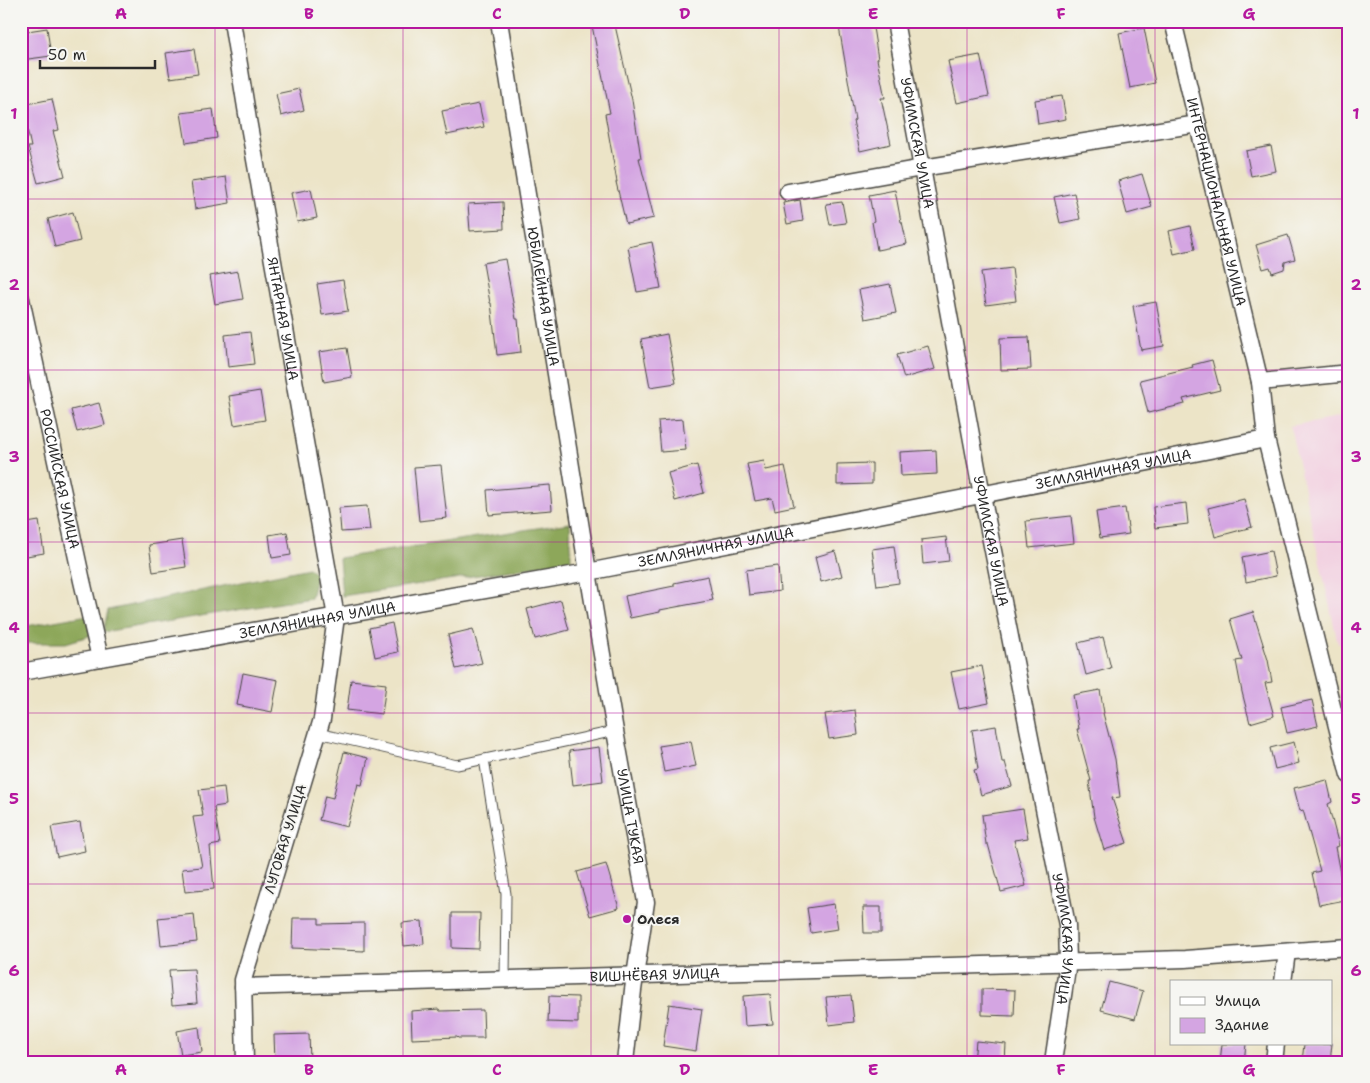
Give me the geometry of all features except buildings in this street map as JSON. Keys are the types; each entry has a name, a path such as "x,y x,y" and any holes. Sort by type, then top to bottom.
{"street":[{"name":"ЯНТАРНАЯ УЛИЦА","path":"232,21 336,617"},
{"name":"ЮБИЛЕЙНАЯ УЛИЦА","path":"499,21 588,572"},
{"name":"УФИМСКАЯ УЛИЦА","path":"895,21 982,495 1067,925 1068,962 1053,1062"},
{"name":"ИНТЕРНАЦИОНАЛЬНАЯ УЛИЦА","path":"1173,21 1260,382"},
{"path":"788,192 922,168 1198,124"},
{"name":"РОССИЙСКАЯ УЛИЦА","path":"21,299 100,658"},
{"path":"1349,373 1260,382 1266,439 1349,775"},
{"name":"ЗЕМЛЯНИЧНАЯ УЛИЦА","path":"21,672 588,572 1266,439"},
{"name":"УЛИЦА ТУКАЯ","path":"588,572 646,902 625,1062"},
{"name":"ЛУГОВАЯ УЛИЦА","path":"245,1062 243,980 322,719 336,617"},
{"name":"ВИШНЁВАЯ УЛИЦА","path":"243,987 1185,959 1349,947"},
{"path":"1283,980 1287,952"},
{"path":"1274,1062 1276,1046"}],"lane":[{"path":"318,732 457,765 615,731"},
{"path":"484,759 506,894 505,979"}],"shaded area":[{"path":"1349,415 1349,642 1338,644 1290,426"}],"green space":[{"path":"570,523 571,561 342,596 339,558"},
{"path":"309,568 317,575 311,598 103,632 108,610"},
{"path":"88,615 92,635 66,643 28,643 21,647 21,627"}],"place":[{"name":"Олеся","path":"627,919"}]}
